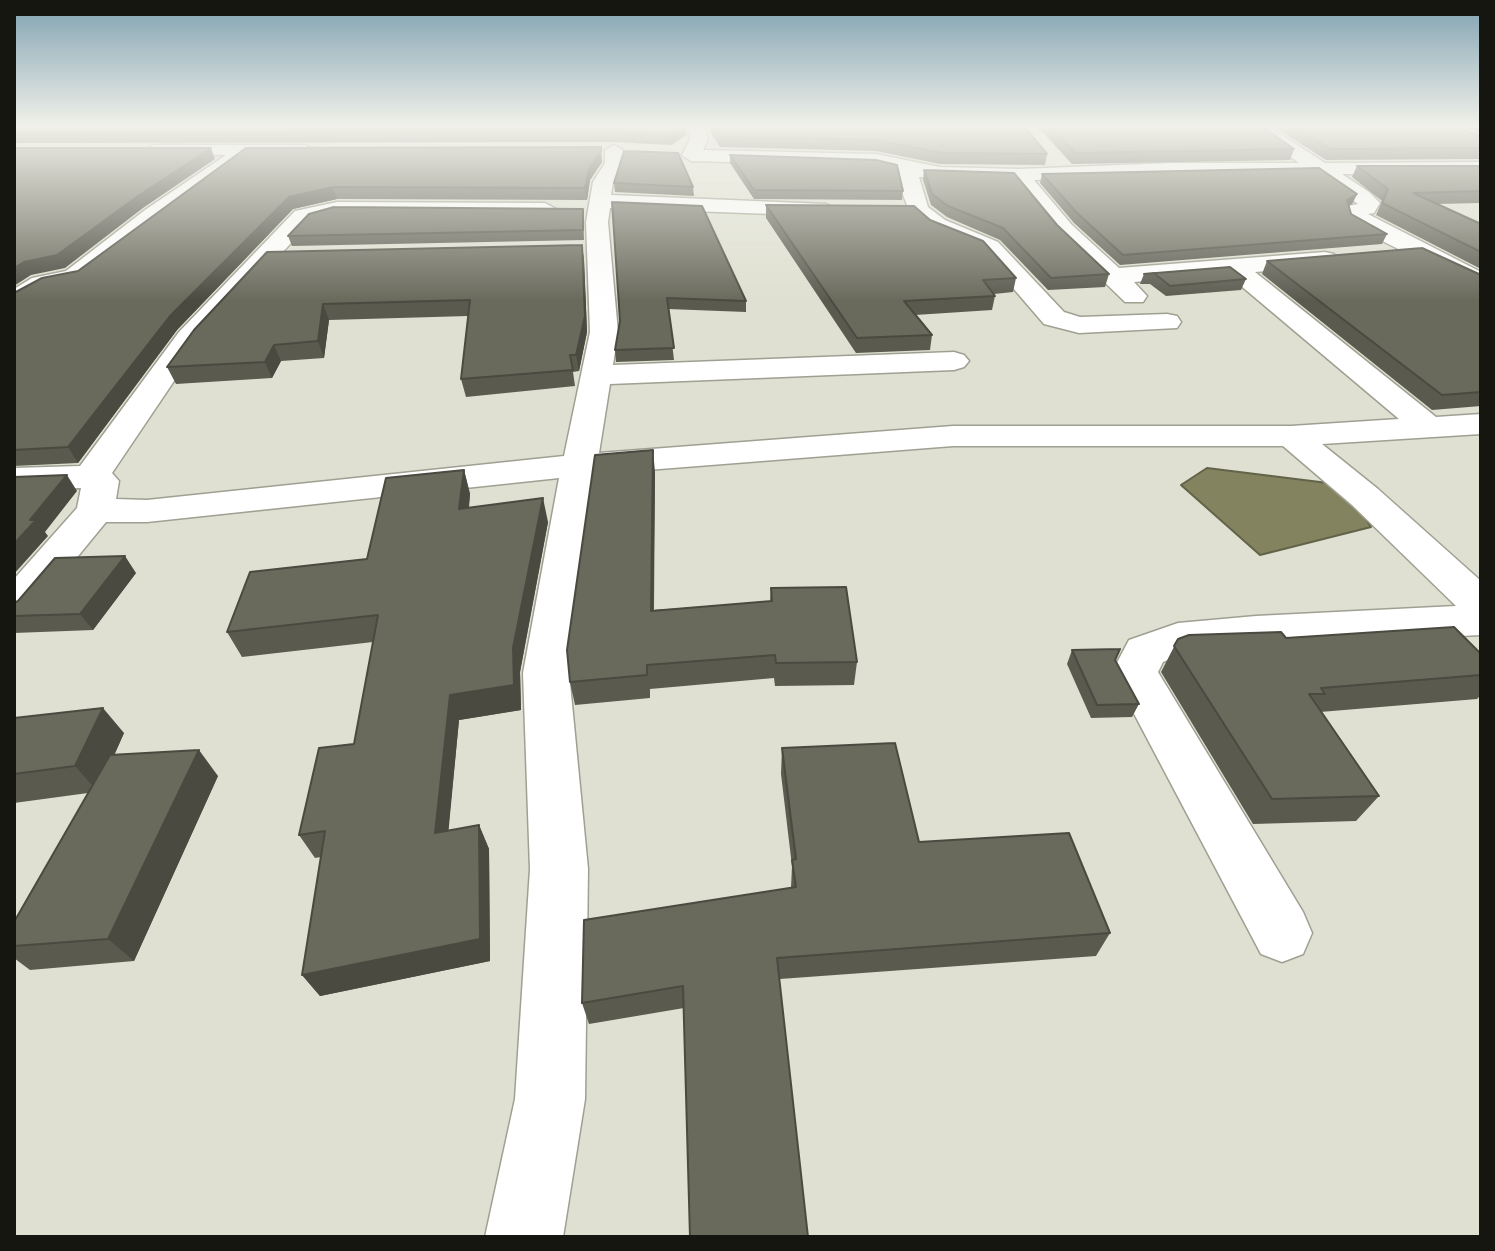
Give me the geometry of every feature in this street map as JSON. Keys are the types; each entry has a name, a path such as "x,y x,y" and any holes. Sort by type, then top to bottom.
{"street":[{"path":"14,285 74,277 197,184"},
{"path":"524,1237 551,1084 559,869 546,673 604,332 593,228 602,184"},
{"path":"908,184 919,210 937,225 990,247 1054,318 1079,325 1167,322 1064,230 1027,184"},
{"path":"1348,184 1369,203 1366,208 1356,211 1356,216 1366,224 1481,282"},
{"path":"14,606 93,493 189,338 303,216 327,209 593,228 844,211"},
{"path":"889,211 919,210"},
{"path":"1113,276 1419,251"},
{"path":"263,257 295,257"},
{"path":"1232,266 1428,427"},
{"path":"14,300 41,283"},
{"path":"596,375 954,361"},
{"path":"14,479 93,493 147,511 580,465 953,436 1291,436 1481,424"},
{"path":"1291,436 1365,497 1481,605"},
{"path":"1282,933 1135,672 1145,651 1178,639 1256,631 1481,620"}],"shaded area":[{"path":"1207,468 1344,485 1371,527 1260,555 1181,485"}],"building":[{"path":"14,184 156,184 57,255 24,262 14,268"},
{"path":"196,184 586,184 585,188 333,187 289,197 170,316 68,447 14,450 14,293 42,278 78,271"},
{"path":"641,184 692,184 693,187"},
{"path":"750,184 901,184 903,191 754,190"},
{"path":"929,184 1023,184 1057,225 1109,274 1051,278 1003,228 948,206 932,194"},
{"path":"1051,184 1343,184 1357,194 1347,200 1351,214 1387,234 1123,255"},
{"path":"1382,184 1481,184 1481,191 1413,193 1481,224 1481,252 1382,203 1388,189"},
{"path":"612,202 702,206 746,301 667,298 674,348 615,350 620,321"},
{"path":"766,205 914,206 930,220 983,241 1016,278 983,280 995,296 904,301 932,335 857,338"},
{"path":"334,207 583,209 583,230 288,236 309,214"},
{"path":"582,245 585,316 576,355 570,355 573,370 461,379 470,300 323,304 318,341 274,345 265,362 167,367 194,330 267,252"},
{"path":"1422,248 1481,275 1481,392 1442,395 1267,261"},
{"path":"1230,267 1246,279 1170,286 1154,273"},
{"path":"653,450 651,611 772,601 771,588 846,587 857,662 776,663 775,655 647,665 647,675 570,682 567,650 595,455"},
{"path":"464,470 459,509 543,498 513,648 514,685 450,695 435,833 479,825 480,939 302,975 325,831 299,835 319,748 354,744 378,615 227,632 250,572 367,559 386,478"},
{"path":"67,475 30,520 36,520 14,544 14,477"},
{"path":"125,556 80,614 14,616 14,603 55,558"},
{"path":"1454,627 1481,654 1481,675 1321,688 1325,694 1309,694 1379,796 1272,799 1174,646 1178,639 1189,635 1281,632 1286,638"},
{"path":"1120,649 1115,660 1139,704 1097,705 1072,650"},
{"path":"103,708 75,766 14,774 14,718"},
{"path":"895,743 919,842 1069,833 1110,933 777,958 808,1237 690,1237 683,986 582,1003 584,920 796,887 792,860 796,859 782,748"},
{"path":"199,750 108,939 14,946 14,922 110,755"}]}
